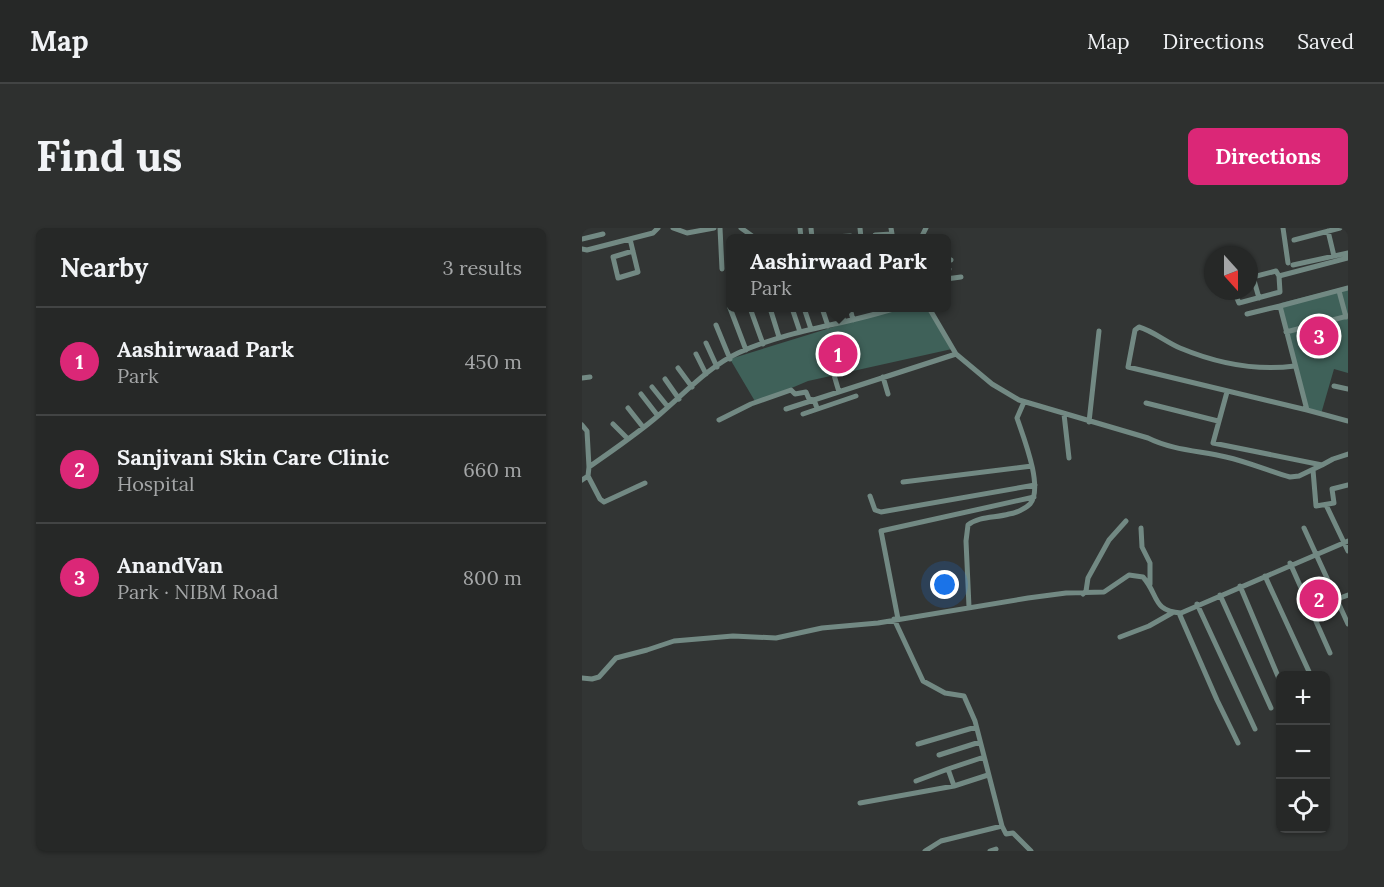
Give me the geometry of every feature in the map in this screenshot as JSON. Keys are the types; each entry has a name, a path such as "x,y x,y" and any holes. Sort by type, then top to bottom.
{"street":[{"path":"582,249 652,233 658,228"},
{"path":"673,228 687,233 714,228"},
{"path":"720,228 722,269"},
{"path":"1283,228 1291,264 1348,253"},
{"path":"1294,240 1340,228"},
{"path":"582,239 602,231 604,245"},
{"path":"1328,231 1334,256"},
{"path":"630,239 633,251 638,272 618,278 613,257 633,251"},
{"path":"1279,276 1348,258"},
{"path":"1258,275 1276,271 1279,276 1280,292 1259,298"},
{"path":"951,278 961,277"},
{"path":"1246,314 1348,288"},
{"path":"1286,332 1347,316 1339,291"},
{"path":"1238,300 1239,303 1251,300"},
{"path":"1280,306 1307,410"},
{"path":"732,312 746,350"},
{"path":"751,312 763,344"},
{"path":"771,312 779,338"},
{"path":"793,312 800,332"},
{"path":"805,312 811,329"},
{"path":"823,312 828,326"},
{"path":"841,312 844,322"},
{"path":"851,312 853,320"},
{"path":"589,467 658,416 706,374 730,358 779,338 882,312"},
{"path":"931,312 956,354 992,384 1024,402 1157,442 1202,454 1226,457 1290,477 1299,476 1348,454"},
{"path":"716,325 730,358"},
{"path":"1295,366 1271,367 1221,361 1179,347 1139,327 1135,330 1128,367 1348,421"},
{"path":"1089,422 1099,331"},
{"path":"706,343 717,367"},
{"path":"696,354 706,374"},
{"path":"786,409 956,354"},
{"path":"678,368 692,387"},
{"path":"834,375 839,392"},
{"path":"582,378 590,376"},
{"path":"883,378 888,394"},
{"path":"665,379 679,399"},
{"path":"1334,386 1348,389"},
{"path":"652,387 668,407"},
{"path":"719,420 751,404 791,390 795,394 806,392 809,399 814,400"},
{"path":"1227,392 1213,443 1322,465"},
{"path":"640,394 658,416"},
{"path":"803,414 856,396"},
{"path":"814,400 817,408"},
{"path":"968,525 974,521 1011,514 1024,509 1034,497 1032,466 1017,418 1024,402"},
{"path":"1146,403 1218,421"},
{"path":"628,408 643,427"},
{"path":"1064,414 1069,458"},
{"path":"613,424 627,440"},
{"path":"582,425 587,431 588,476 600,499 604,502 645,483"},
{"path":"903,482 1032,466"},
{"path":"1313,470 1316,506 1334,503 1332,489 1348,485"},
{"path":"582,480 588,476"},
{"path":"870,496 875,510 881,512 1035,485"},
{"path":"1031,851 1013,833 1006,834 1002,826 976,727 964,696 945,693 922,681 896,619 881,531 1034,497"},
{"path":"1327,507 1346,540 1348,551"},
{"path":"966,512 969,607"},
{"path":"1083,594 1086,591 1088,578 1109,540 1126,521"},
{"path":"1141,528 1142,547 1150,563 1150,589"},
{"path":"1304,528 1348,624"},
{"path":"1120,637 1346,540"},
{"path":"1291,565 1330,652"},
{"path":"582,678 599,677 616,658 675,641 733,636 776,638 822,628 948,612 1066,593 1104,592 1129,575 1143,577 1162,609 1175,613 1238,743"},
{"path":"1265,576 1309,671"},
{"path":"1240,587 1277,671"},
{"path":"1220,595 1271,708"},
{"path":"1337,599 1348,595"},
{"path":"1198,605 1255,729"},
{"path":"918,744 976,727"},
{"path":"939,754 980,742"},
{"path":"916,781 984,757"},
{"path":"948,769 954,786"},
{"path":"860,803 954,786 988,775"},
{"path":"926,851 940,841 1002,826"},
{"path":"1022,841 1024,851"}],"green space":[{"path":"1348,286 1348,373 1334,369 1321,414 1307,410 1281,303"},
{"path":"882,312 930,312 952,349 808,381 756,403 730,359"}],"place":[{"name":"AnandVan","path":"1319,336"},
{"name":"Aashirwaad Park","path":"838,354"},
{"name":"Sanjivani Skin Care Clinic","path":"1319,599"}]}
